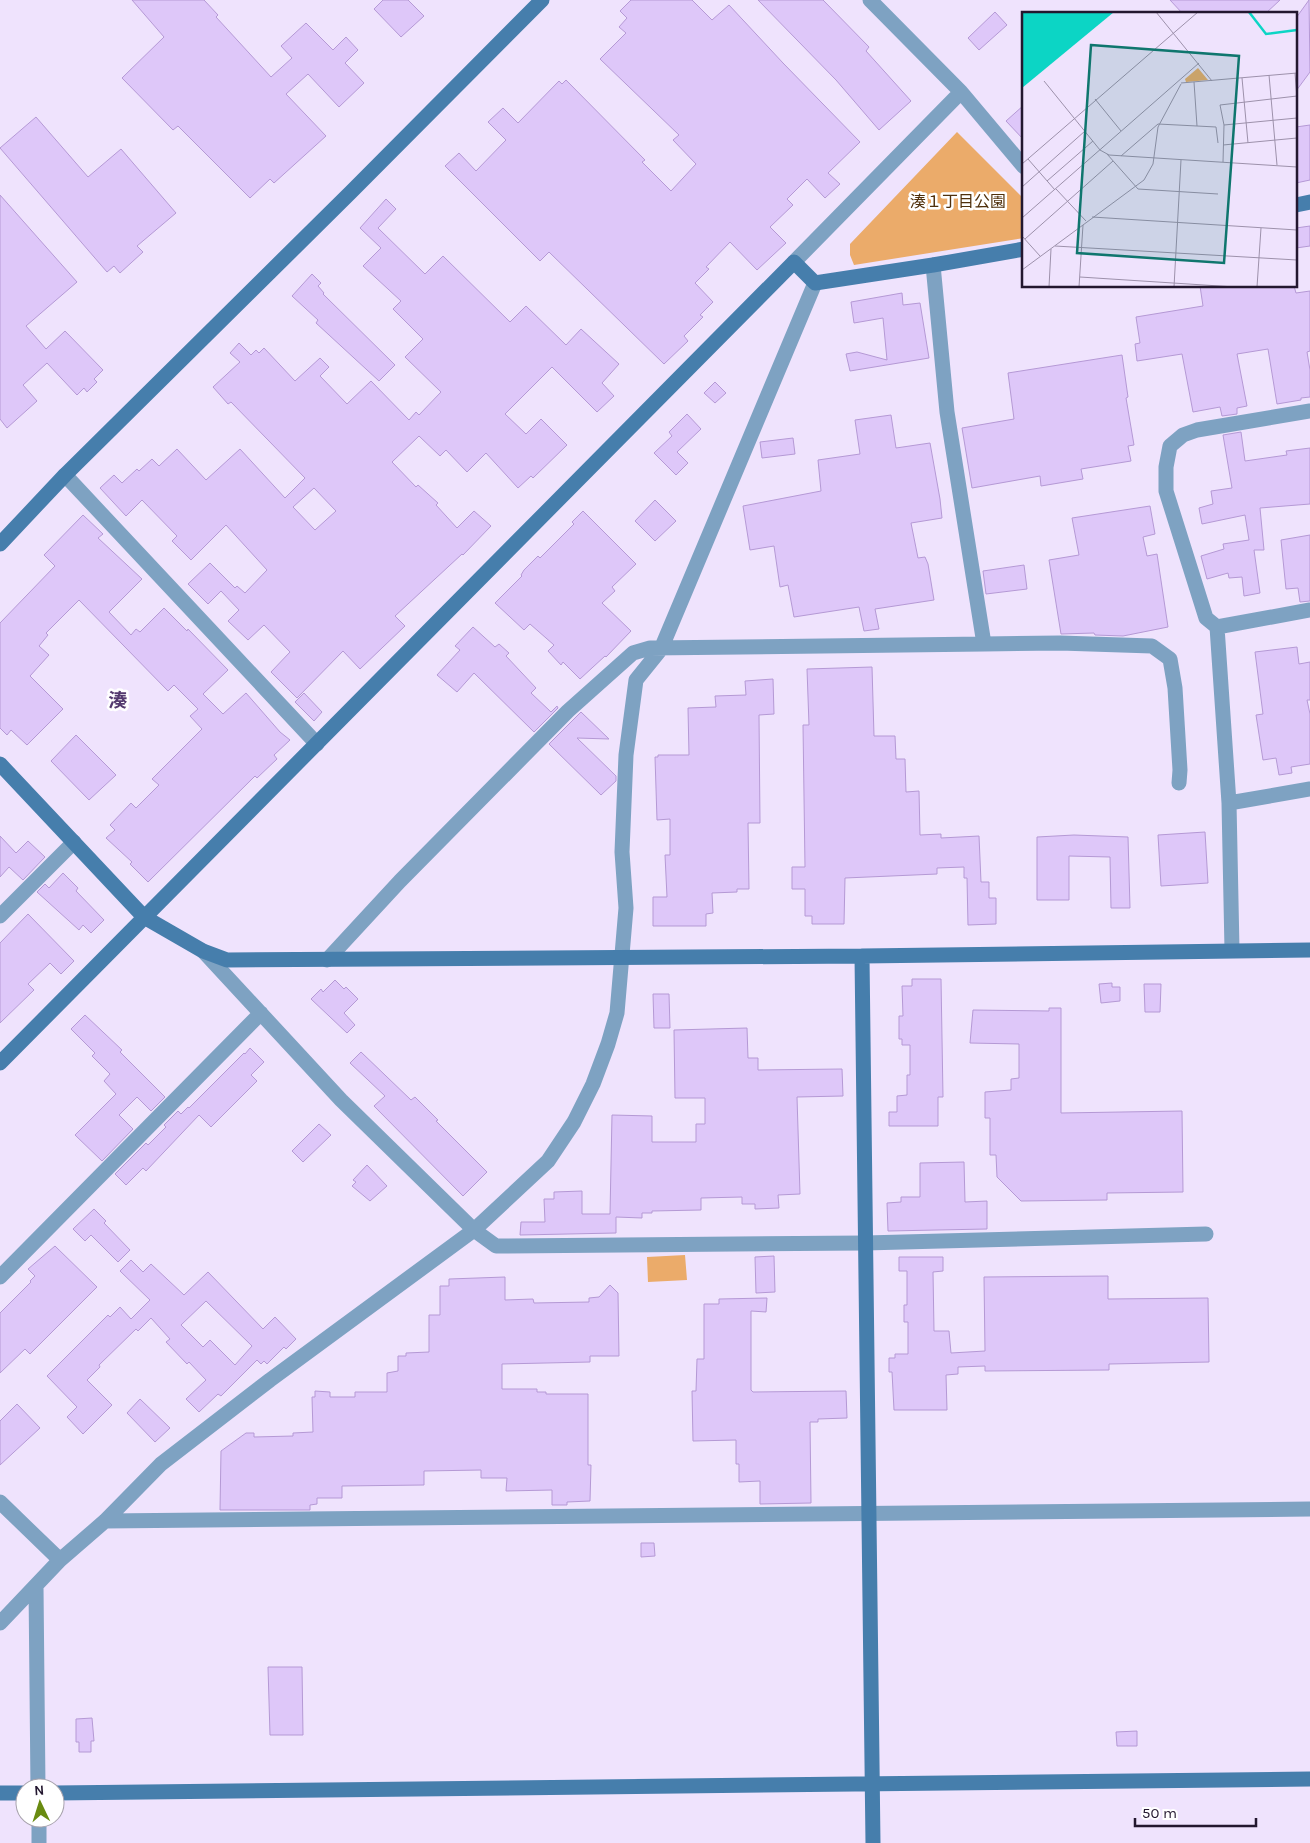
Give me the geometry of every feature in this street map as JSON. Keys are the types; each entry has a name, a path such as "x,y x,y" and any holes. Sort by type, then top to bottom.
{"street":[{"path":"0,544 65,475 542,0"},
{"path":"870,0 961,92 1022,165"},
{"path":"0,1063 961,92"},
{"path":"814,283 1022,249"},
{"path":"794,262 814,283"},
{"path":"933,265 947,412 984,644"},
{"path":"0,1623 60,1560 105,1521 161,1464 270,1380 474,1230 548,1161 574,1122 593,1084 617,1013 626,908 622,852 626,756 636,680 661,649 814,283"},
{"path":"1232,950 1229,803 1216,627 1206,618 1166,491 1166,467 1170,446 1182,435 1198,430 1310,411"},
{"path":"65,475 317,744"},
{"path":"1216,627 1310,610"},
{"path":"327,960 400,880 605,676 633,653 650,648 1060,643 1152,646 1170,660 1177,711 1179,783"},
{"path":"0,764 144,917 203,951 227,960 862,956 1310,950"},
{"path":"1229,803 1310,789"},
{"path":"0,916 74,842"},
{"path":"203,951 341,1100 474,1230 496,1246 865,1243 1206,1234"},
{"path":"862,956 873,1843"},
{"path":"0,1276 261,1013"},
{"path":"0,1502 60,1560"},
{"path":"105,1521 1310,1509"},
{"path":"36,1586 38,1778"},
{"path":"65,1793 1310,1779"},
{"path":"0,1793 15,1793"},
{"path":"39,1828 39,1843"}],"green space":[{"name":"湊１丁目公園","path":"957,132 1022,197 1022,238 854,265 850,255 850,244"},
{"path":"685,1255 687,1280 648,1282 647,1257"}],"building":[{"path":"132,0 204,0 218,15 216,17 271,77 292,58 281,46 306,23 333,50 346,37 358,50 345,63 364,83 339,107 308,74 286,94 326,136 274,183 270,179 250,198 178,126 173,130 122,78 164,37"},
{"path":"383,0 408,0 424,16 401,37 374,9"},
{"path":"631,0 692,0 712,20 729,5 860,142 828,173 840,184 825,198 807,179 787,199 793,205 770,227 786,243 757,270 730,242 706,267 709,269 695,283 713,302 700,315 703,317 684,336 688,341 664,364 549,252 540,261 445,166 459,153 476,171 506,140 488,122 503,108 518,123 559,81 562,84 566,80 645,160 642,162 671,191 696,164 673,140 679,135 600,59 626,33 619,27 627,18 620,11"},
{"path":"758,0 823,0 869,47 866,51 911,101 879,130 836,80"},
{"path":"1170,0 1280,0 1267,12 1181,12"},
{"path":"1309,0 1310,72 1298,88 1298,15"},
{"path":"995,12 1007,25 979,50 968,38"},
{"path":"1022,107 1022,138 1006,121"},
{"path":"36,117 88,177 121,149 176,213 137,246 143,252 120,273 114,266 107,272 0,148"},
{"path":"1310,125 1310,180 1298,183 1298,127"},
{"path":"0,195 77,282 26,326 46,349 65,331 103,370 94,379 97,382 87,392 84,388 77,395 47,363 23,385 37,401 7,428 0,419"},
{"path":"386,199 396,209 378,228 425,274 443,256 510,322 526,306 566,345 581,329 619,364 602,383 614,396 597,412 552,367 505,414 526,434 541,419 567,445 533,478 531,476 518,488 486,453 467,472 446,450 440,456 419,436 392,462 416,487 418,485 438,503 436,505 457,528 474,511 491,526 463,555 395,616 405,626 360,669 343,651 297,698 271,672 290,652 264,625 248,640 228,621 239,610 221,591 208,604 188,584 210,563 235,588 237,586 245,593 267,570 226,525 191,560 172,541 177,536 142,500 126,516 100,488 114,475 122,483 137,469 139,471 152,459 159,466 177,449 206,480 240,449 285,498 305,478 231,402 228,404 213,387 240,362 230,353 239,343 251,355 256,350 259,353 264,348 295,381 320,358 329,367 320,376 347,404 371,381 409,420 416,412 419,415 441,392 405,357 423,339 393,309 401,301 363,266 381,248 360,228","holes":["314,488 336,511 315,530 293,507"]},
{"path":"1310,226 1310,246 1298,248 1298,228"},
{"path":"312,274 321,283 318,286 323,294 395,365 379,381 316,323 318,320 292,296"},
{"path":"1200,288 1295,288 1296,293 1310,291 1310,351 1307,352 1310,370 1310,397 1277,404 1268,349 1237,354 1247,406 1237,408 1237,414 1222,416 1220,407 1193,412 1182,354 1137,361 1135,344 1140,343 1136,317 1203,306"},
{"path":"902,293 903,305 920,303 929,358 850,371 846,354 857,352 887,360 883,318 854,323 851,302"},
{"path":"1122,355 1128,397 1126,398 1134,445 1128,446 1131,461 1081,469 1083,479 1041,486 1040,476 972,488 962,428 1014,419 1008,373"},
{"path":"715,382 726,393 715,403 704,393"},
{"path":"687,414 701,429 677,452 688,463 676,475 654,453 672,436 669,432"},
{"path":"891,415 896,448 930,443 942,518 911,523 918,558 925,557 928,564 934,600 875,609 879,629 864,631 859,607 794,617 788,585 780,587 774,546 750,550 743,506 821,491 818,460 860,454 855,420"},
{"path":"1241,432 1245,461 1287,455 1286,451 1310,448 1310,504 1260,508 1264,550 1254,550 1260,593 1244,596 1242,577 1229,578 1228,573 1207,579 1201,556 1224,549 1223,544 1249,540 1245,515 1202,524 1199,508 1213,504 1211,491 1232,488 1223,435"},
{"path":"793,438 795,454 762,458 760,442"},
{"path":"655,500 676,521 655,541 635,521"},
{"path":"1150,506 1155,534 1143,537 1147,556 1157,554 1168,627 1123,636 1095,635 1094,633 1061,634 1049,560 1079,555 1072,518"},
{"path":"583,511 636,564 612,587 615,591 602,603 631,631 606,657 580,679 563,662 561,665 548,651 554,645 530,624 524,630 495,603 522,576 524,570 538,556 540,558 574,524 572,522"},
{"path":"83,515 103,534 98,538 142,579 109,612 131,635 136,629 140,632 164,608 187,631 188,629 228,670 203,694 223,714 246,693 280,732 290,740 274,755 277,759 257,778 255,776 148,882 130,864 132,862 106,838 115,830 110,825 131,803 136,808 159,785 152,779 202,729 190,716 198,709 174,685 168,691 79,600 46,633 48,635 39,646 49,655 30,676 63,709 27,745 11,730 7,735 0,728 0,623 55,566 44,555"},
{"path":"1310,535 1310,601 1300,602 1298,588 1286,589 1281,540"},
{"path":"1024,565 1027,589 986,594 983,571"},
{"path":"473,627 495,647 499,644 509,653 506,656 536,688 531,693 551,712 557,706 558,708 534,732 474,673 457,692 437,675 460,650 455,646"},
{"path":"1297,647 1299,664 1310,662 1310,700 1307,700 1310,714 1310,764 1291,767 1292,773 1279,775 1276,758 1263,760 1256,715 1263,714 1255,652"},
{"path":"872,667 874,736 895,736 896,759 905,759 906,792 919,791 920,835 941,834 941,838 979,836 981,882 989,882 989,898 996,898 996,924 968,925 967,878 964,878 964,867 937,868 937,874 845,878 844,924 812,924 812,916 805,916 805,889 792,889 792,867 805,867 803,725 809,725 807,669"},
{"path":"773,679 774,714 759,715 760,823 748,823 749,889 737,889 737,892 712,893 713,913 706,914 706,926 653,926 653,897 667,897 665,855 670,855 670,819 657,820 655,757 658,757 658,755 689,755 688,708 716,707 715,696 746,695 745,681"},
{"path":"304,693 322,712 314,721 295,702"},
{"path":"581,712 609,739 577,738 616,776 616,781 601,795 549,744"},
{"path":"76,735 116,775 89,800 51,761"},
{"path":"1205,832 1208,883 1161,886 1158,835"},
{"path":"1074,835 1128,837 1130,908 1111,908 1110,857 1069,856 1069,900 1037,900 1037,837"},
{"path":"0,836 16,853 28,841 45,857 23,880 9,867 0,877"},
{"path":"63,873 78,888 76,891 104,920 91,933 83,925 79,930 37,892 45,884 49,888"},
{"path":"28,914 74,961 61,974 50,963 28,984 34,990 0,1023 0,943"},
{"path":"912,979 941,979 943,1097 938,1097 938,1126 889,1126 889,1112 897,1112 897,1096 907,1095 907,1075 910,1075 910,1045 902,1045 902,1039 899,1039 899,1016 903,1016 902,986 912,986"},
{"path":"335,980 344,989 346,987 358,999 344,1013 355,1025 347,1033 311,999 321,989 323,992"},
{"path":"1112,983 1112,987 1120,987 1120,1001 1101,1003 1099,984"},
{"path":"1144,984 1161,984 1160,1012 1145,1012"},
{"path":"653,994 669,994 670,1028 654,1028"},
{"path":"1049,1008 1061,1008 1061,1113 1182,1111 1183,1192 1107,1193 1107,1200 1021,1201 997,1177 996,1155 990,1155 990,1118 985,1118 985,1092 1011,1090 1011,1079 1019,1078 1019,1044 970,1043 973,1010 1049,1011"},
{"path":"85,1015 122,1050 120,1052 165,1097 151,1111 137,1097 119,1115 133,1129 102,1161 75,1135 116,1094 104,1081 110,1074 92,1056 95,1053 71,1029"},
{"path":"747,1028 748,1058 758,1058 758,1070 842,1069 843,1096 797,1097 800,1194 778,1195 779,1208 755,1209 755,1204 742,1204 742,1197 701,1198 701,1210 652,1211 652,1213 642,1213 642,1218 616,1217 616,1233 520,1235 521,1222 545,1222 544,1199 554,1199 554,1192 582,1191 582,1214 610,1214 612,1115 652,1116 652,1142 696,1142 696,1124 705,1124 705,1098 675,1098 674,1030"},
{"path":"250,1048 264,1062 251,1075 257,1081 211,1127 199,1115 146,1171 143,1168 126,1185 115,1174 146,1143 148,1145 166,1127 164,1125 178,1111 181,1114 189,1108"},
{"path":"361,1052 411,1100 415,1097 487,1172 463,1196 374,1106 385,1096 350,1063"},
{"path":"319,1124 331,1135 303,1162 292,1151"},
{"path":"964,1162 965,1202 987,1201 987,1229 888,1231 887,1203 901,1202 901,1197 920,1197 920,1163"},
{"path":"367,1165 387,1186 370,1201 352,1186 356,1182 353,1180"},
{"path":"94,1209 106,1221 104,1223 130,1250 118,1262 91,1235 85,1241 73,1229"},
{"path":"55,1246 97,1287 30,1354 25,1349 0,1373 0,1313 35,1276 28,1269"},
{"path":"774,1256 775,1292 756,1293 755,1257"},
{"path":"899,1257 943,1257 943,1271 933,1272 934,1331 949,1331 951,1353 985,1351 984,1277 1108,1276 1108,1299 1208,1298 1209,1362 1109,1364 1109,1370 985,1371 985,1366 958,1367 958,1374 946,1375 947,1410 894,1410 892,1372 889,1372 889,1358 895,1358 895,1354 908,1354 908,1322 904,1322 904,1305 907,1305 907,1271 899,1271"},
{"path":"131,1260 143,1272 151,1264 184,1295 208,1272 263,1329 275,1317 296,1339 286,1349 284,1347 267,1364 264,1361 261,1364 257,1360 221,1396 218,1394 199,1412 186,1399 206,1380 166,1342 170,1339 151,1318 138,1331 136,1329 99,1365 100,1367 87,1380 112,1405 83,1434 67,1417 77,1407 47,1376 108,1315 110,1317 120,1307 131,1319 150,1300 120,1271","holes":["206,1301 252,1346 235,1365 210,1340 203,1347 181,1325"]},
{"path":"505,1277 505,1300 533,1299 534,1303 589,1302 589,1298 599,1297 610,1285 618,1293 619,1356 590,1356 590,1362 502,1364 502,1389 537,1389 537,1392 546,1392 546,1394 588,1394 588,1465 591,1465 590,1501 567,1502 567,1505 552,1505 552,1490 506,1491 507,1478 481,1478 481,1470 424,1471 424,1485 342,1486 342,1498 317,1498 317,1504 310,1505 310,1510 220,1510 221,1451 246,1433 254,1433 254,1437 293,1436 293,1433 313,1432 312,1397 315,1397 315,1391 330,1392 330,1397 355,1397 355,1392 387,1392 387,1373 398,1371 398,1356 406,1356 406,1353 429,1352 429,1315 440,1315 440,1286 449,1286 449,1279"},
{"path":"767,1298 766,1312 751,1311 751,1390 753,1392 846,1391 847,1418 818,1419 818,1422 810,1422 811,1503 760,1504 760,1481 739,1482 739,1464 736,1464 736,1440 693,1441 692,1391 696,1391 697,1359 704,1359 704,1304 719,1304 719,1299"},
{"path":"140,1399 170,1428 155,1442 127,1413"},
{"path":"17,1404 40,1428 0,1465 0,1421"},
{"path":"641,1543 654,1543 655,1556 641,1557"},
{"path":"268,1667 302,1667 303,1735 270,1735"},
{"path":"92,1718 94,1741 91,1741 91,1752 79,1752 79,1742 76,1742 76,1719"},
{"path":"1137,1731 1137,1746 1117,1746 1116,1732"}],"district":[{"name":"湊","path":"118,701"}]}
